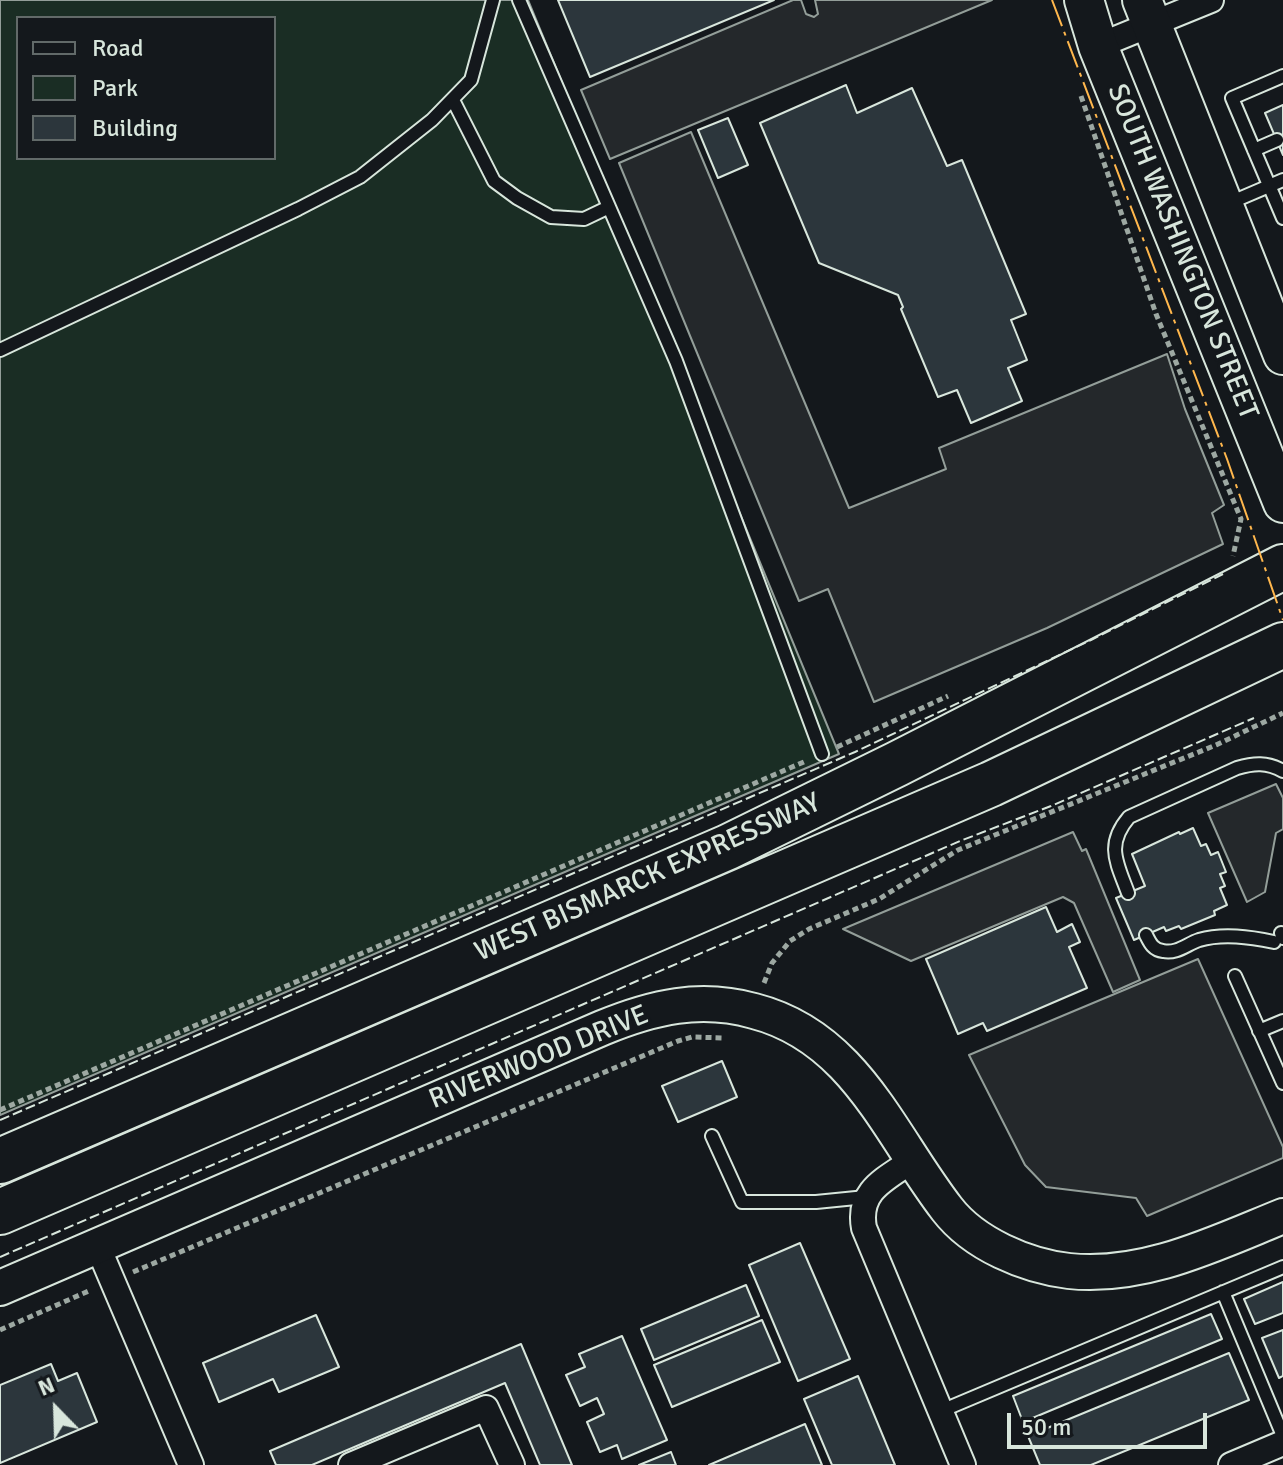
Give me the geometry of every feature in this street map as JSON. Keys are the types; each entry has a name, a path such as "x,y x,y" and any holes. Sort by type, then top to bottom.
{"highway":[{"name":"WEST BISMARCK EXPRESSWAY","path":"0,1161 728,847 1283,567"},
{"name":"WEST BISMARCK EXPRESSWAY","path":"0,1212 991,784 1283,645"}],"main road":[{"name":"SOUTH WASHINGTON STREET","path":"1084,0 1098,46 1283,503"},
{"name":"SOUTH WASHINGTON STREET","path":"1147,12 1283,355"}],"street":[{"path":"1098,46 1147,12 1211,0"},
{"name":"RIVERWOOD DRIVE","path":"0,1288 642,1012 665,1006 710,1003 756,1011 792,1024 813,1036 836,1056 870,1095 948,1211 970,1230 1020,1259 1058,1269 1099,1272 1131,1269 1166,1261 1283,1216"},
{"path":"913,1160 866,1197 861,1213 864,1228 963,1465"},
{"path":"98,1247 191,1465"},
{"path":"351,1465 486,1408 512,1465"},
{"path":"1231,1465 1283,1443"}],"lane":[{"path":"0,350 360,177 453,100 471,80 493,0"},
{"path":"519,0 676,361 822,754"},
{"path":"1282,212 1232,98 1283,76"},
{"path":"453,100 494,181 517,198 551,217 584,219 607,208"},
{"path":"1254,150 1277,140"},
{"path":"1224,205 1283,180"},
{"path":"1128,893 1115,858 1114,843 1119,828 1129,817 1237,768 1266,764 1283,771"},
{"path":"1146,935 1151,946 1165,952 1200,940 1221,937 1279,938"},
{"path":"1235,976 1283,1083"},
{"path":"1259,1031 1283,1021"},
{"path":"712,1136 742,1202 816,1202 866,1197"},
{"path":"941,1411 1283,1267"},
{"path":"1223,1292 1283,1436"}],"path":[{"path":"0,1330 678,1041 708,1038 748,1042 772,963 790,941 809,929 879,899 958,850 1216,745 1283,713"}],"green space":[{"path":"0,0 528,0 839,754 0,1115"}],"shaded area":[{"path":"793,0 801,0 806,14 814,17 818,14 815,0 992,0 610,159 581,90"},
{"path":"691,132 849,508 946,469 939,448 1167,354 1185,409 1224,505 1212,513 1223,544 1047,628 874,702 828,589 799,601 619,163"},
{"path":"1276,784 1283,798 1283,829 1276,833 1265,892 1247,902 1208,813"},
{"path":"1073,832 1082,851 1086,849 1140,980 1113,992 1074,903 1063,897 911,961 843,929"},
{"path":"1198,959 1283,1147 1283,1158 1147,1216 1136,1198 1046,1187 1025,1165 969,1055"}],"building":[{"path":"558,0 774,0 590,77"},
{"path":"846,85 857,113 912,88 947,166 962,160 1026,314 1011,320 1027,360 1008,368 1022,401 971,423 957,390 938,397 898,295 819,263 760,123"},
{"path":"1283,105 1283,155 1265,113"},
{"path":"728,118 748,165 718,178 698,130"},
{"path":"1193,828 1201,846 1206,844 1211,855 1218,852 1226,872 1220,874 1225,886 1220,888 1227,905 1214,911 1215,915 1181,929 1179,926 1166,931 1164,927 1134,940 1116,898 1145,886 1132,854"},
{"path":"1046,907 1057,932 1072,924 1080,942 1069,947 1087,988 987,1031 983,1023 958,1034 926,959"},
{"path":"722,1061 737,1097 678,1122 662,1086"},
{"path":"800,1243 850,1359 798,1381 749,1265"},
{"path":"1283,1282 1283,1313 1255,1324 1244,1299"},
{"path":"746,1285 759,1316 654,1360 641,1329"},
{"path":"1211,1314 1222,1339 1023,1422 1013,1396"},
{"path":"316,1315 339,1367 279,1392 273,1379 219,1402 203,1363"},
{"path":"762,1320 780,1362 672,1407 654,1365"},
{"path":"1283,1330 1283,1376 1279,1378 1262,1338"},
{"path":"622,1336 667,1440 622,1459 617,1445 600,1452 587,1422 604,1414 597,1398 580,1406 566,1375 585,1367 579,1354"},
{"path":"521,1344 572,1465 540,1465 505,1383 312,1465 276,1465 270,1451"},
{"path":"1229,1353 1249,1400 1091,1465 1040,1465 1028,1436"},
{"path":"51,1364 58,1381 77,1373 97,1422 0,1463 0,1385"},
{"path":"858,1376 895,1465 832,1465 804,1399"},
{"path":"805,1424 822,1465 709,1465"},
{"path":"671,1452 676,1465 639,1465"}],"fence":[{"path":"0,1120 855,752 1223,574"},
{"path":"0,1257 960,841 1051,806 1254,718"}],"power":[{"path":"1052,0 1227,459 1283,620"}]}
